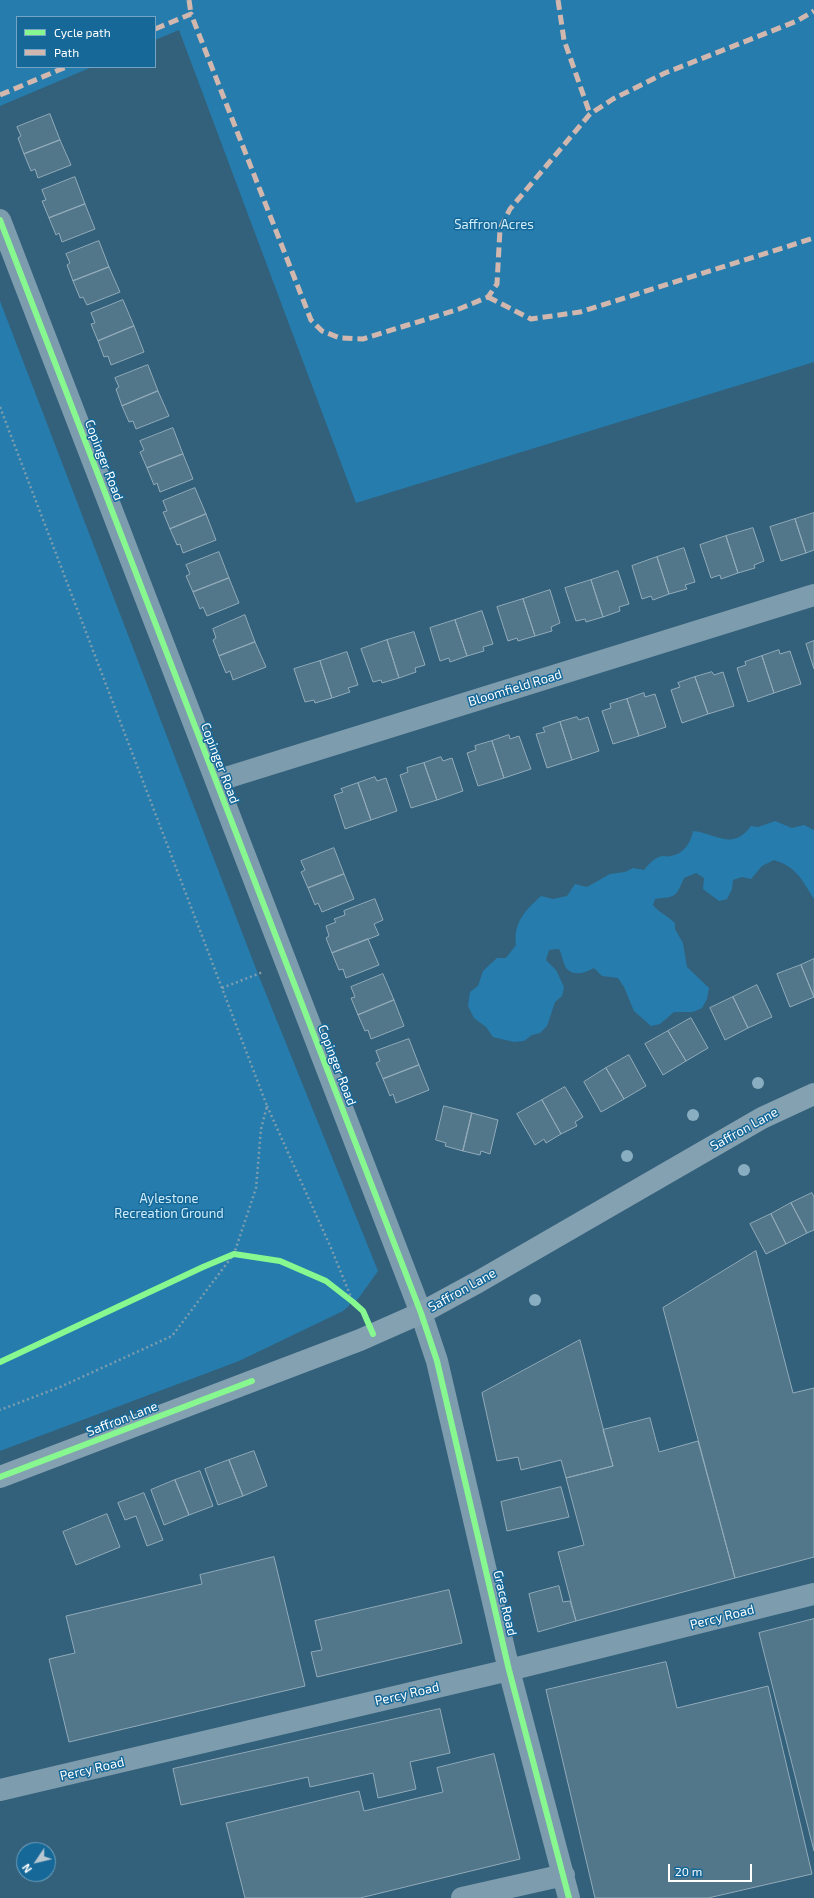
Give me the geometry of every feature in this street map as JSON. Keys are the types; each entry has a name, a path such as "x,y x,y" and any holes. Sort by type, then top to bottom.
{"main road":[{"name":"Saffron Lane","path":"0,1477 373,1334 421,1313 485,1278 762,1118 814,1094"}],"street":[{"name":"Copinger Road","path":"0,220 421,1313"},
{"name":"Bloomfield Road","path":"216,781 814,595"},
{"name":"Grace Road","path":"421,1313 437,1360 509,1670 569,1898"},
{"name":"Percy Road","path":"0,1790 509,1670 814,1594"},
{"path":"462,1898 564,1875"}],"path":[{"path":"0,408 266,1106 331,1248 353,1302"},
{"path":"222,988 286,964"},
{"path":"0,1410 60,1387 172,1336 234,1254 256,1188 261,1129 266,1106"},
{"path":"222,1259 234,1254 241,1255"},
{"path":"342,1293 363,1311 373,1334"}],"green space":[{"name":"Saffron Acres","path":"0,0 814,0 814,362 356,503 179,30 156,40 156,16 16,16 16,68 90,68 0,106"},
{"name":"Aylestone Recreation Ground","path":"0,301 258,974 378,1271 358,1299 343,1311 239,1361 0,1451"},
{"path":"775,821 792,828 804,825 814,830 814,899 794,870 774,860 762,866 751,879 742,877 733,880 732,889 727,899 719,901 703,889 704,878 696,873 684,878 679,890 671,897 655,899 653,905 675,923 675,929 683,943 687,967 709,988 707,999 702,1008 693,1012 674,1012 660,1024 651,1026 634,1011 624,987 618,978 602,976 594,968 583,973 569,971 564,964 559,949 549,950 546,960 556,970 564,987 562,996 555,1002 547,1026 540,1033 532,1035 524,1041 514,1042 493,1037 486,1027 474,1018 468,1006 470,992 478,986 483,971 497,958 506,958 516,945 517,930 522,917 530,906 541,896 553,899 567,896 575,884 587,887 610,874 625,872 633,868 644,870 657,858 680,853 689,843 693,831 724,839 731,839 737,838 744,834 751,826 758,827"}],"building":[{"path":"50,114 60,140 24,154 18,138 21,136 17,127"},
{"path":"60,140 71,165 38,178 35,169 31,171 24,154"},
{"path":"75,177 85,204 49,218 42,201 46,200 42,190"},
{"path":"85,204 95,229 62,242 59,233 56,235 49,218"},
{"path":"99,241 109,267 73,281 67,265 70,263 66,254"},
{"path":"109,267 120,292 87,305 83,297 80,298 73,281"},
{"path":"123,300 134,326 98,341 91,324 95,323 91,313"},
{"path":"134,326 144,352 111,365 108,356 104,357 98,341"},
{"path":"148,365 158,391 122,406 116,389 119,387 115,378"},
{"path":"158,391 169,416 136,429 133,421 129,422 122,406"},
{"path":"173,428 183,454 147,468 140,452 144,450 140,441"},
{"path":"183,454 193,479 160,492 157,483 154,485 147,468"},
{"path":"195,488 206,514 170,529 163,512 167,511 163,501"},
{"path":"814,513 814,550 806,553 795,519"},
{"path":"206,514 216,540 183,553 180,544 177,545 170,529"},
{"path":"795,519 806,553 781,561 770,527"},
{"path":"753,528 764,561 754,565 755,568 738,573 726,536"},
{"path":"726,536 738,573 721,579 720,575 711,578 700,545"},
{"path":"684,548 695,582 685,585 687,589 669,594 657,557"},
{"path":"219,552 229,578 193,592 186,576 190,574 186,565"},
{"path":"657,557 669,594 653,600 651,596 642,599 632,566"},
{"path":"618,571 629,604 619,607 620,611 603,617 591,580"},
{"path":"229,578 239,603 207,616 203,607 200,609 193,592"},
{"path":"591,580 603,617 586,622 585,619 576,621 565,588"},
{"path":"550,590 560,623 551,627 552,631 535,636 523,599"},
{"path":"523,599 535,636 518,641 517,638 508,641 497,607"},
{"path":"482,611 493,644 483,647 484,651 467,656 455,620"},
{"path":"245,615 255,642 219,656 213,640 216,638 213,629"},
{"path":"455,620 467,656 450,662 449,658 440,661 430,628"},
{"path":"414,632 425,665 415,668 416,672 399,678 387,640"},
{"path":"387,640 399,678 382,683 381,680 373,682 361,649"},
{"path":"814,641 814,669 806,644"},
{"path":"255,642 266,667 233,680 230,671 226,673 219,656"},
{"path":"779,650 780,654 790,651 801,684 774,693 762,656"},
{"path":"347,652 358,685 348,688 350,692 332,698 320,661"},
{"path":"762,656 774,693 748,702 737,668 746,665 745,662"},
{"path":"320,661 332,698 315,703 314,700 305,702 294,669"},
{"path":"712,672 714,675 723,672 734,706 708,714 695,677"},
{"path":"695,677 708,714 682,723 671,690 680,687 678,683"},
{"path":"644,693 645,697 655,694 666,727 639,736 627,699"},
{"path":"627,699 639,736 613,744 602,711 611,708 610,704"},
{"path":"577,717 579,720 588,717 599,751 572,760 560,722"},
{"path":"560,722 572,760 547,768 536,734 545,732 543,728"},
{"path":"509,735 510,739 519,736 531,769 504,778 492,741"},
{"path":"492,741 504,778 478,786 467,753 476,750 475,746"},
{"path":"441,757 443,761 452,758 463,791 437,800 424,763"},
{"path":"424,763 437,800 411,808 400,775 408,772 407,768"},
{"path":"375,777 377,781 386,778 397,811 371,820 358,783"},
{"path":"358,783 371,820 345,829 334,795 343,792 341,789"},
{"path":"334,848 344,874 308,888 301,872 305,870 301,861"},
{"path":"344,874 354,899 322,912 318,903 315,905 308,888"},
{"path":"375,899 383,920 374,924 379,935 332,953 326,938 329,936 326,926 336,922 334,919 345,915 344,911"},
{"path":"368,939 379,965 346,978 343,969 339,970 332,953"},
{"path":"814,959 814,997 801,965"},
{"path":"801,965 814,997 790,1007 777,974"},
{"path":"383,974 394,1000 358,1015 351,998 355,997 351,987"},
{"path":"757,985 772,1017 748,1028 733,997"},
{"path":"733,997 748,1028 725,1040 710,1008"},
{"path":"394,1000 404,1026 371,1039 368,1030 365,1031 358,1015"},
{"path":"691,1018 708,1048 686,1061 668,1031"},
{"path":"668,1031 686,1061 663,1075 645,1044"},
{"path":"409,1039 419,1065 383,1079 376,1063 380,1061 376,1051"},
{"path":"629,1055 646,1086 624,1099 606,1068"},
{"path":"419,1065 429,1090 396,1103 393,1094 390,1096 383,1079"},
{"path":"606,1068 624,1099 601,1112 584,1082"},
{"path":"565,1087 583,1117 575,1122 577,1126 561,1134 542,1100"},
{"path":"542,1100 561,1134 546,1143 544,1139 535,1145 517,1114"},
{"path":"444,1106 472,1113 463,1151 445,1146 446,1143 436,1140"},
{"path":"472,1113 498,1120 490,1154 481,1151 480,1155 463,1151"},
{"path":"812,1193 814,1197 814,1230 807,1233 791,1203"},
{"path":"791,1203 807,1233 786,1244 771,1214"},
{"path":"771,1214 786,1244 766,1254 750,1224"},
{"path":"756,1251 793,1393 814,1388 814,1557 735,1578 663,1308"},
{"path":"580,1340 613,1466 566,1478 561,1460 521,1470 518,1457 497,1461 482,1393"},
{"path":"650,1418 659,1452 698,1441 735,1578 576,1621 558,1552 584,1545 566,1478 613,1466 603,1430"},
{"path":"254,1451 267,1486 243,1496 229,1460"},
{"path":"229,1460 243,1496 218,1505 205,1469"},
{"path":"200,1471 213,1506 189,1515 175,1480"},
{"path":"175,1480 189,1515 164,1525 151,1490"},
{"path":"561,1487 569,1517 507,1531 501,1502"},
{"path":"144,1493 163,1540 147,1546 136,1516 125,1520 118,1503"},
{"path":"107,1514 120,1547 76,1565 63,1532"},
{"path":"274,1557 305,1686 69,1742 49,1659 75,1653 66,1616 202,1584 200,1575"},
{"path":"559,1586 563,1602 570,1601 576,1621 538,1632 529,1594"},
{"path":"449,1590 462,1643 317,1677 311,1652 322,1650 315,1621"},
{"path":"814,1619 814,1851 759,1633"},
{"path":"666,1662 677,1708 768,1686 812,1874 708,1898 595,1898 546,1690"},
{"path":"440,1709 450,1753 410,1762 416,1789 378,1798 373,1773 310,1787 308,1777 181,1805 173,1769"},
{"path":"494,1754 520,1859 360,1898 245,1898 226,1823 359,1791 364,1811 443,1792 437,1768"}],"marked path":[{"path":"189,0 191,14"},
{"path":"558,0 564,40 590,114"},
{"path":"156,29 191,14 311,320 322,331 340,338 363,339 459,309 488,297 497,284 500,229 510,209 590,114 613,99 665,73 797,21 814,11"},
{"path":"0,95 64,68"},
{"path":"488,297 531,319 580,312 814,238"}],"cycle path":[{"path":"0,220 421,1313 437,1361 509,1670 569,1898"},
{"path":"0,1362 234,1254 280,1261 326,1281 363,1311 373,1334"},
{"path":"0,1477 252,1381"}]}
